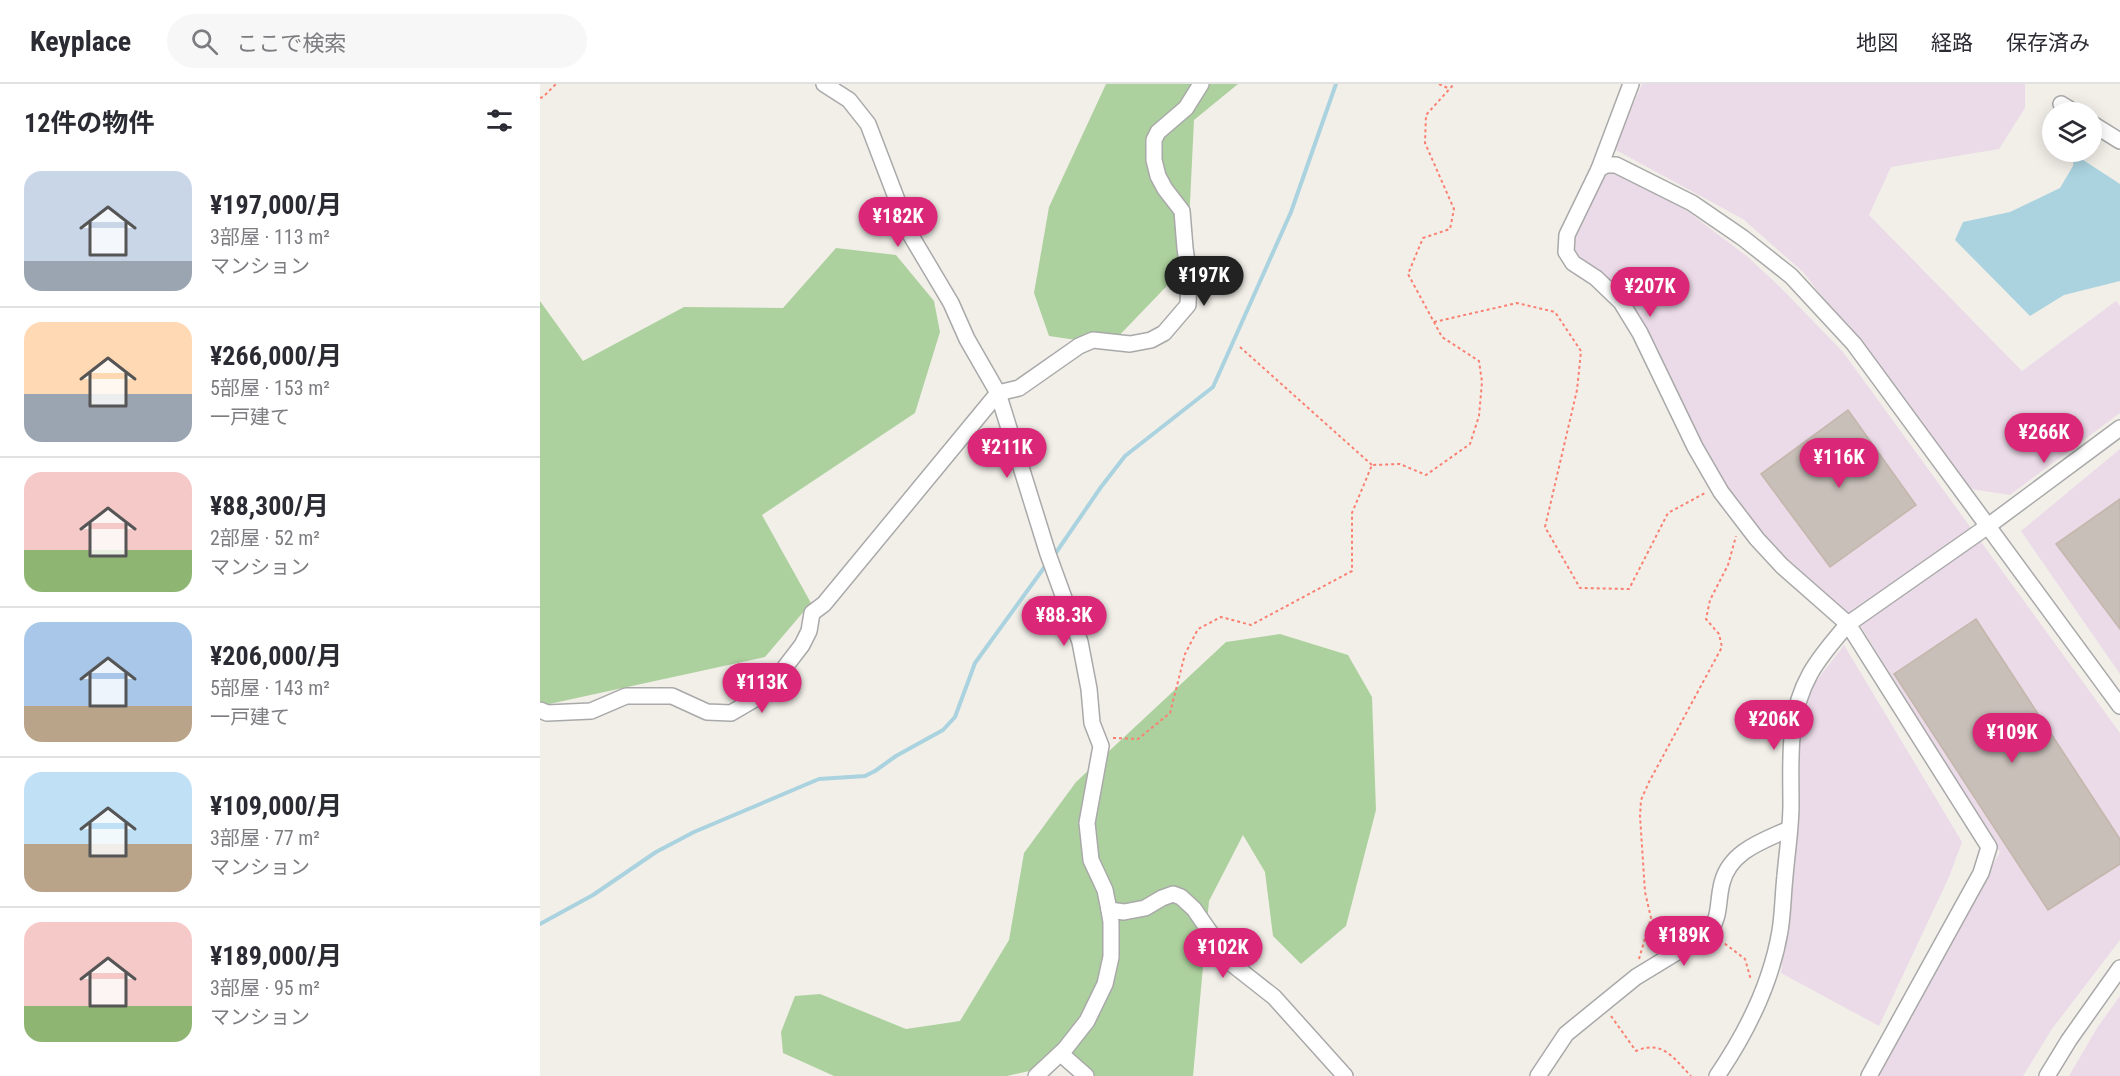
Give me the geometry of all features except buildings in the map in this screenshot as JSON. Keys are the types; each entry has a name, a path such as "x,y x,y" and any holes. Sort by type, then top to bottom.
{"street":[{"path":"824,84 849,100 868,124 910,234 951,303 967,339 998,393 1050,561 1080,642 1089,688 1092,723 1101,746 1087,822 1091,860 1105,890 1109,910 1111,957 1105,984 1087,1022 1061,1054 1036,1076"},
{"path":"540,710 547,713 591,711 626,696 672,696 707,711 731,713 755,699 780,675 802,645 809,631 812,613 839,586 998,393 1019,388 1079,346 1093,340 1130,344 1151,340 1164,333 1188,305 1189,277 1182,211 1158,176 1154,160 1154,140 1158,132 1186,108 1201,84"},
{"path":"1631,84 1599,169 1567,235 1566,252 1573,263 1596,278 1621,302 1640,333 1695,447 1719,486 1741,518 1782,566 1848,624 1989,847 1981,873 1869,1076"},
{"path":"2102,130 2120,141"},
{"path":"1599,169 1606,165 1616,165 1692,203 1743,238 1791,276 1825,311 1854,344 2120,706"},
{"path":"1717,1076 1736,1049 1757,1006 1771,970 1780,931 1790,829 1792,732 1797,706 1809,675 1848,624 1988,526 2120,428"},
{"path":"1538,1076 1566,1034 1636,977 1710,932 1717,920 1722,883 1727,870 1737,857 1755,844 1790,829"},
{"path":"1109,910 1124,912 1145,909 1173,894 1181,897 1194,909 1232,964 1275,997 1345,1076"},
{"path":"2047,1076 2069,1040 2120,968"},
{"path":"1061,1054 1086,1076"}],"path":[{"path":"540,98 556,84"},
{"path":"1439,84 1451,89"},
{"path":"1240,347 1372,465 1400,464 1426,475 1470,444 1479,416 1482,382 1479,361 1442,337 1408,274 1423,238 1450,229 1454,209 1425,143 1426,115 1454,84"},
{"path":"1434,322 1517,303 1555,312 1581,351 1577,390 1545,527 1580,588 1629,589 1668,513 1719,486"},
{"path":"1098,738 1138,739 1170,713 1185,654 1197,629 1221,617 1251,625 1352,571 1352,513 1372,465"},
{"path":"1639,959 1651,918 1645,892 1641,800 1722,647 1719,634 1706,619 1710,600 1728,565 1741,518"},
{"path":"1710,932 1745,959 1757,1006"},
{"path":"1602,1004 1636,1051 1648,1046 1666,1051 1691,1076"}],"shaded area":[{"path":"1642,84 2025,84 2025,108 1999,149 1891,167 1869,215 2022,371 2116,301 2120,306 2120,413 2010,495 1971,489 1803,272 1743,219 1614,149"},
{"path":"1609,171 1617,171 1683,208 1748,257 1843,352 2120,733 2120,940 2052,1029 2023,1076 1878,1076 2000,852 1858,622 1776,551 1723,486 1644,329 1578,260 1573,247 1574,235 1602,175"},
{"path":"2120,449 2120,674 2021,531"},
{"path":"1844,645 1962,842 1949,877 1879,1026 1781,973 1800,805 1800,740 1811,688"},
{"path":"2120,996 2120,1076 2069,1076 2097,1028"}],"green space":[{"path":"1106,84 1238,84 1194,120 1187,265 1110,345 1049,336 1034,293 1049,207"},
{"path":"836,248 896,255 934,301 940,332 915,413 762,515 811,603 765,657 540,706 540,301 583,361 684,307 783,308"},
{"path":"1280,634 1348,655 1372,697 1376,810 1346,926 1301,964 1273,936 1265,872 1243,835 1209,901 1193,1076 1075,1076 1064,1063 1007,1076 834,1076 783,1053 781,1032 795,996 820,994 906,1029 960,1021 1009,940 1024,853 1076,782 1226,642"}],"water":[{"path":"2073,162 2086,162 2120,184 2120,281 2064,295 2030,316 1955,240 1963,222 2010,212 2060,188"}],"waterway":[{"path":"1053,557 1125,456 1213,387 1291,212 1336,84"},
{"path":"540,924 593,895 656,852 694,832 819,779 865,776 943,730 955,717 975,663 1046,565"}]}
